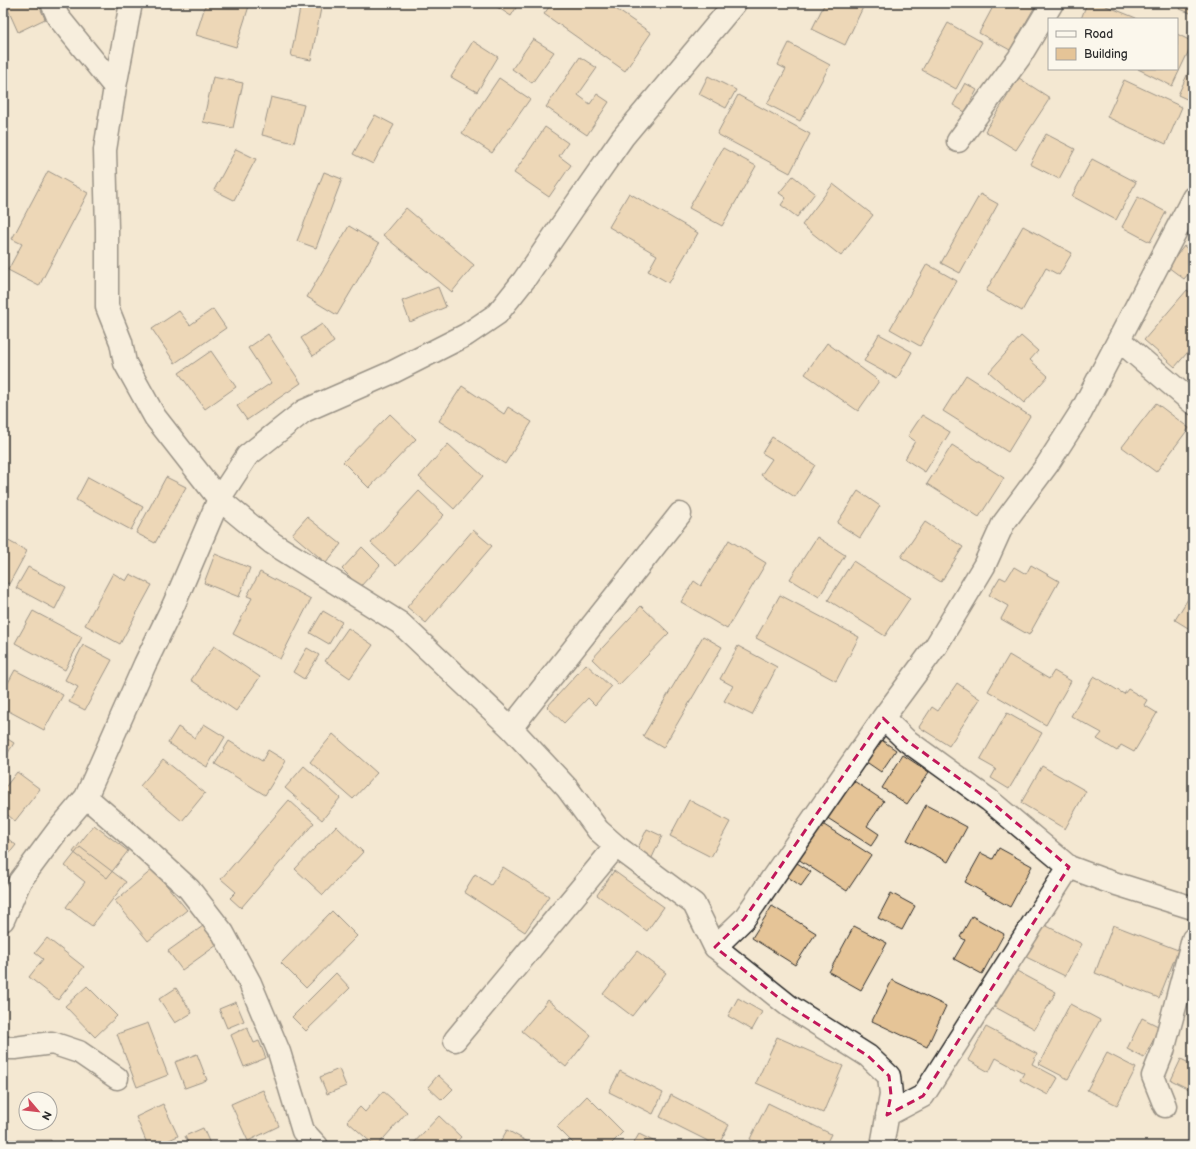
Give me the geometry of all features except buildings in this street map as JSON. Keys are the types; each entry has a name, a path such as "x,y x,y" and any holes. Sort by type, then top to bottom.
{"street":[{"path":"52,3 58,17 115,87"},
{"path":"131,3 105,150 107,307 120,342 125,363 155,417 219,499 272,543 400,623 511,728 567,788 598,830 616,846 694,904 715,947 789,1006 868,1056 889,1076 891,1095 882,1146"},
{"path":"3,920 20,881 58,830 86,797 145,664 174,604 219,499 247,456 304,412 393,372 466,335 498,314 524,280 623,137 735,3"},
{"path":"958,141 1019,58 1052,3"},
{"path":"715,947 744,919 883,718 936,646 984,566 1003,524 1047,465 1081,412 1193,198"},
{"path":"1119,340 1193,403"},
{"path":"511,728 680,514"},
{"path":"883,718 906,740 989,800 1069,867 1104,880 1193,908"},
{"path":"86,797 189,889 223,933 250,982 279,1052 306,1141"},
{"path":"455,1040 616,846"},
{"path":"888,1114 923,1096 1069,867"},
{"path":"1165,1106 1153,1076 1163,1051 1193,939"},
{"path":"3,1048 15,1048 52,1043 79,1052 117,1078"}],"highlighted area":[{"path":"883,718 906,740 989,800 1069,867 923,1096 887,1115 891,1095 889,1076 868,1056 789,1006 715,947 744,919"}]}
